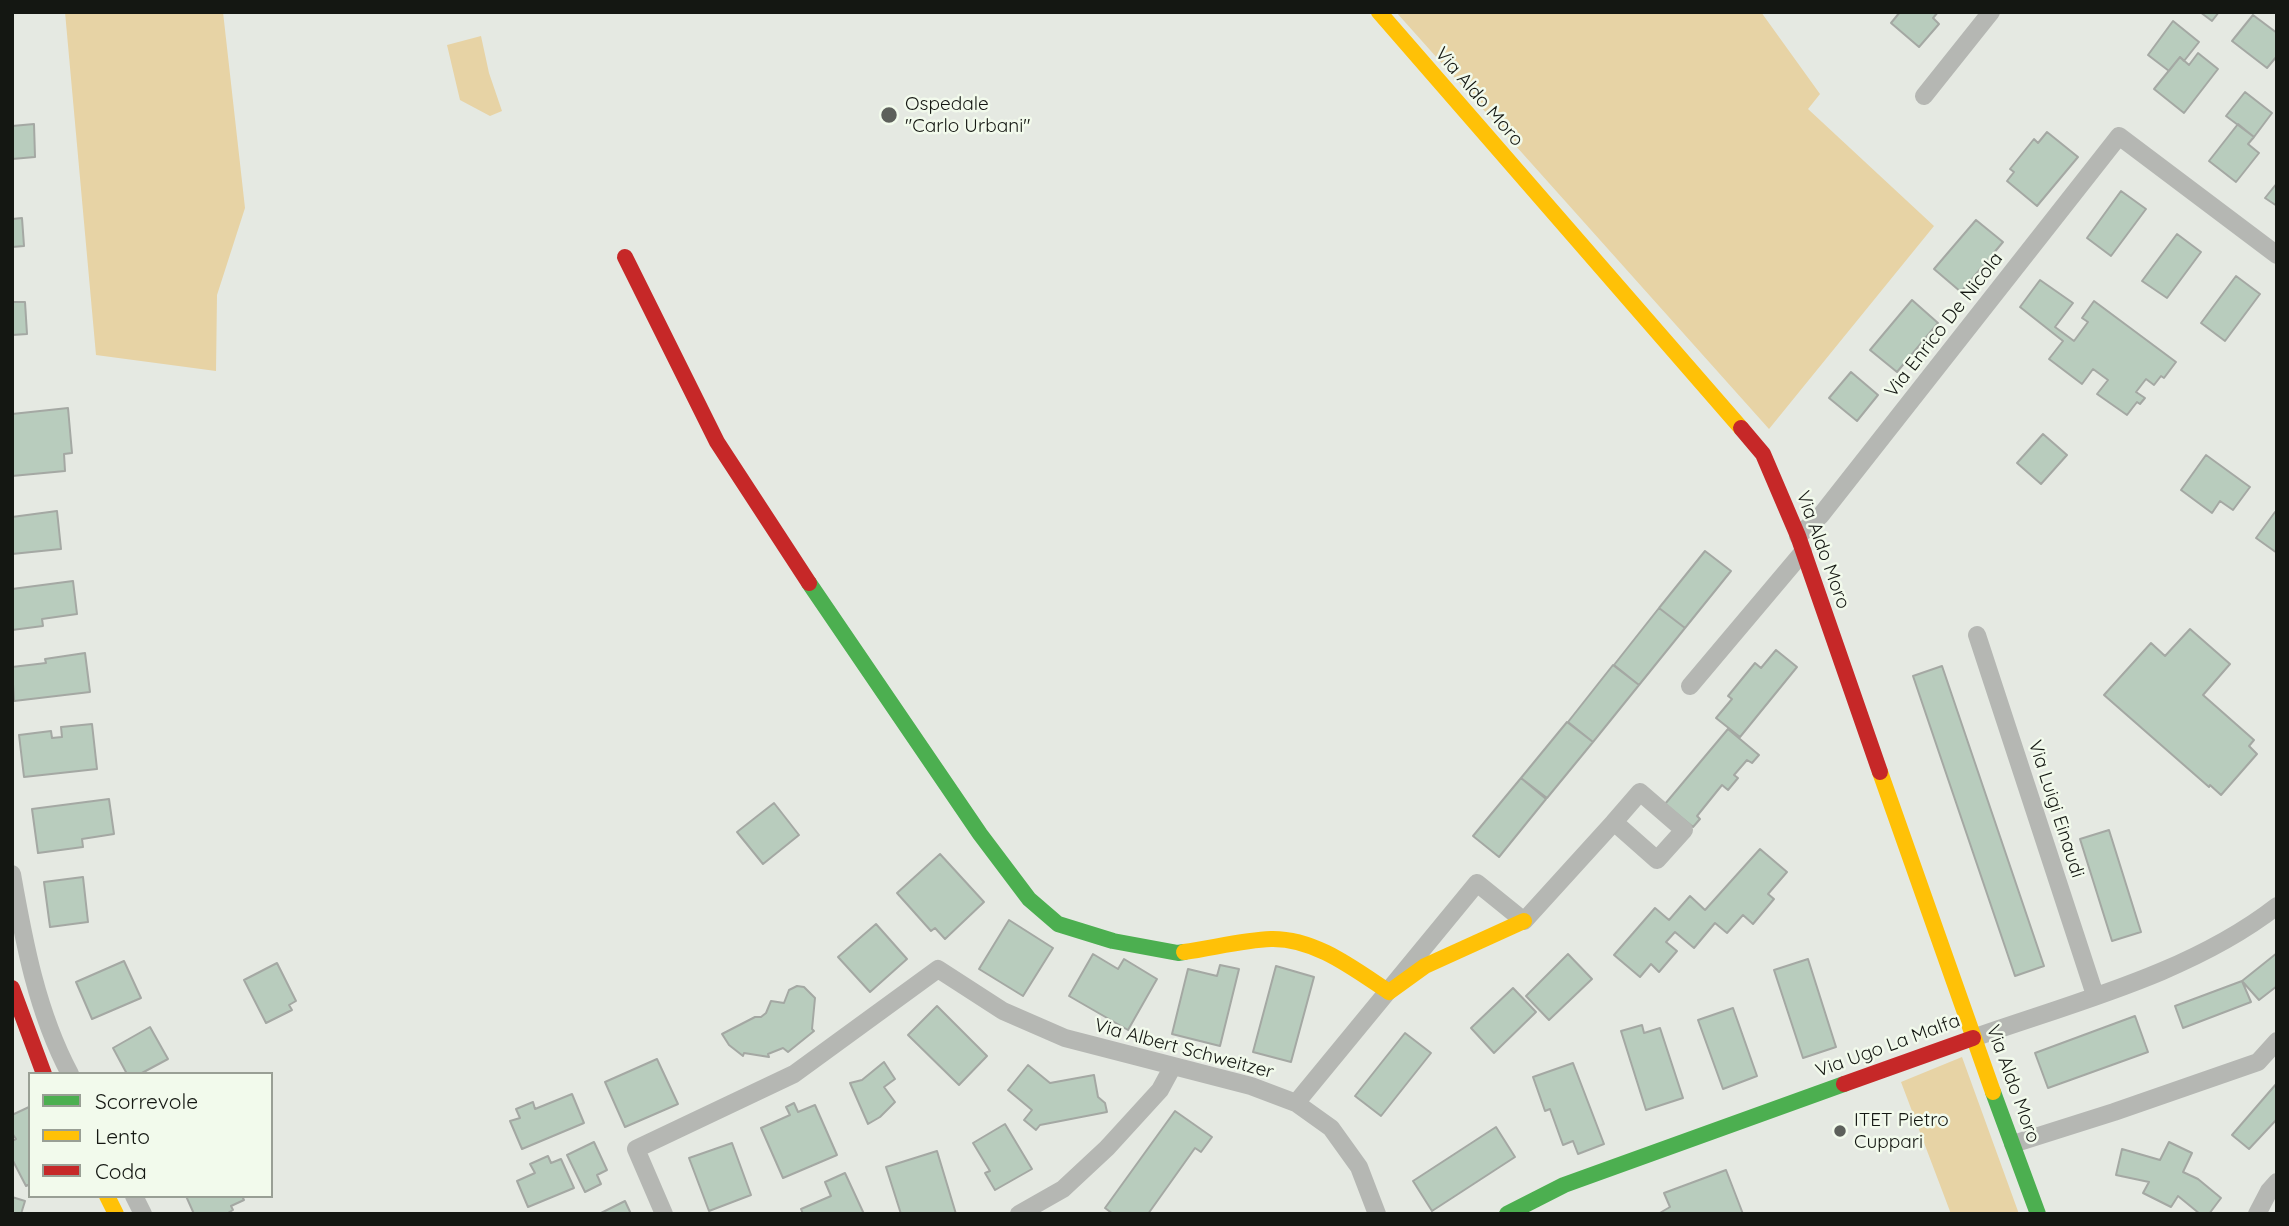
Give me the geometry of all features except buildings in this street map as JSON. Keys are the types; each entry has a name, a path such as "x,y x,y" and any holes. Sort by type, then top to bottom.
{"street":[{"name":"Via Aldo Moro","path":"1379,12 1763,454 1800,544 1973,1038 2038,1214"},
{"path":"1924,96 1987,14"},
{"name":"Via Enrico De Nicola","path":"1690,685 2119,135 2277,256"},
{"path":"625,257 716,442 790,556 980,834 1029,899 1058,924 1113,941 1178,953 1272,939 1299,943 1328,953 1389,992"},
{"name":"Via Luigi Einaudi","path":"1978,635 2095,995"},
{"path":"1389,992 1425,966 1524,922 1614,822"},
{"path":"12,874 35,988 69,1072"},
{"path":"1296,1103 1477,883 1524,922"},
{"name":"Via Ugo La Malfa","path":"1507,1214 1564,1185 2165,971 2242,929 2277,906"},
{"name":"Via Albert Schweitzer","path":"664,1214 636,1149 794,1074 938,969 1003,1011 1065,1038 1251,1086 1296,1103 1331,1128 1359,1167 1377,1214"},
{"path":"12,988 43,1072"},
{"path":"2013,1144 2258,1062 2277,1041"},
{"path":"1018,1214 1063,1189 1107,1148 1160,1090 1173,1066"},
{"path":"2258,1214 2269,1191 2277,1182"},
{"path":"108,1198 116,1214"},
{"path":"135,1198 143,1214"}],"shaded area":[{"path":"65,12 223,12 245,208 217,295 216,371 96,355"},
{"path":"1396,12 1761,12 1820,94 1808,109 1934,226 1769,429"},
{"path":"481,36 489,73 502,111 490,116 460,100 447,45"},
{"path":"1962,1057 2019,1214 1951,1214 1901,1082"}],"traffic: fast":[{"path":"809,583 980,834 1029,899 1058,924 1113,941 1184,952"},
{"path":"1507,1214 1564,1185 1844,1084"},
{"path":"1993,1092 2038,1214"}],"traffic: slow":[{"path":"1379,12 1741,428"},
{"path":"1880,772 1993,1092"},
{"path":"1184,952 1250,941 1287,940 1333,956 1389,992 1425,966 1524,921"},
{"path":"108,1198 116,1214"}],"traffic: jam":[{"path":"625,257 717,442 809,583"},
{"path":"1741,428 1763,454 1798,536 1880,772"},
{"path":"12,988 43,1072"},
{"path":"1844,1084 1973,1038"}],"place":[{"name":"Ospedale \"Carlo Urbani\"","path":"889,115"},
{"name":"ITET Pietro Cuppari","path":"1840,1131"}]}
